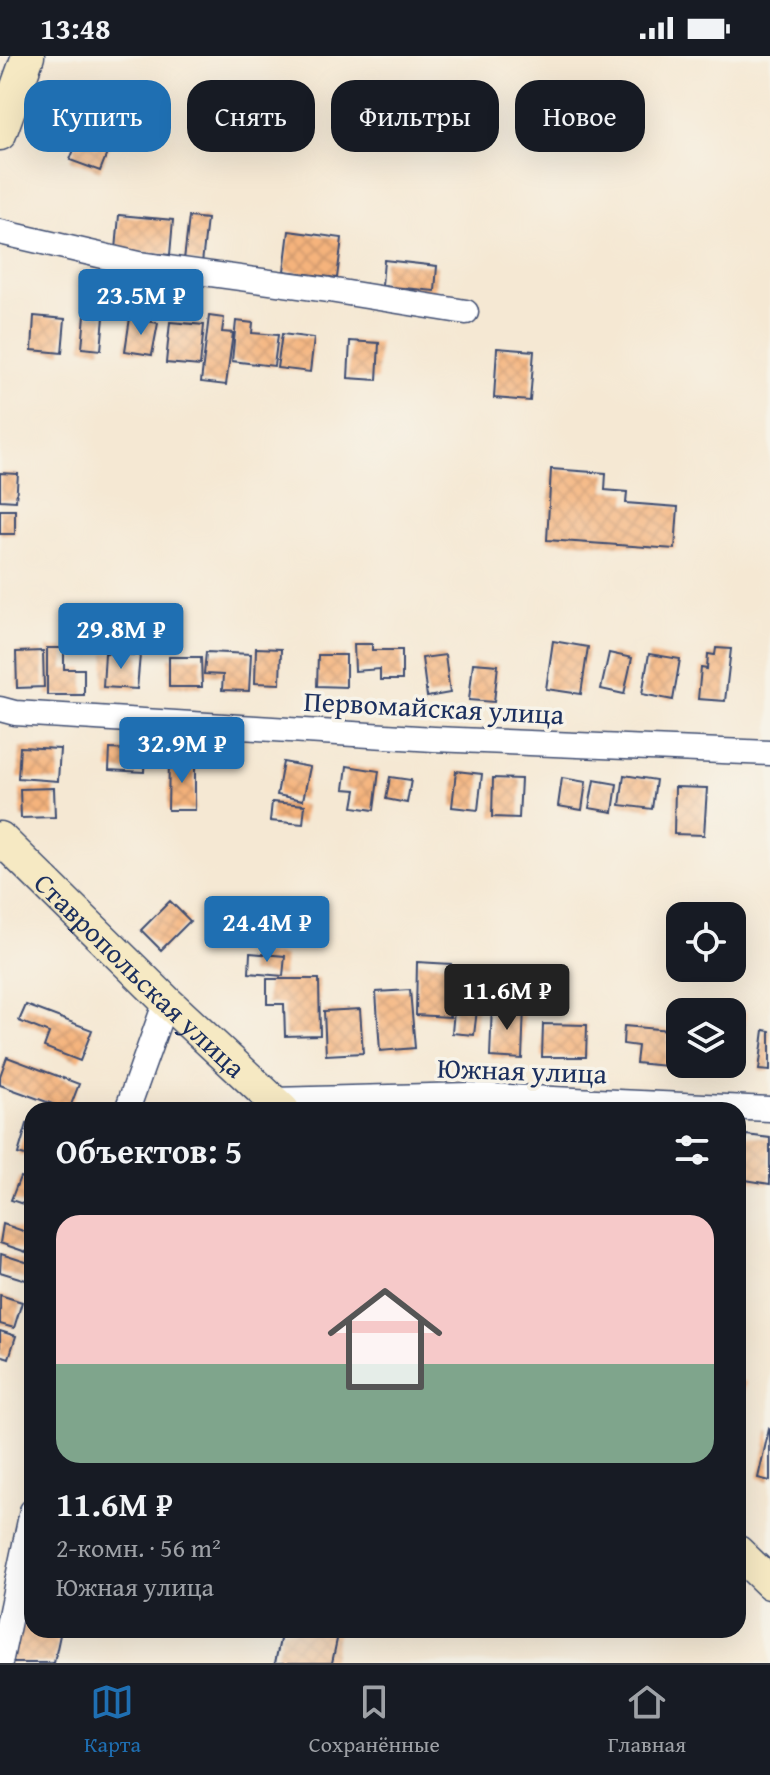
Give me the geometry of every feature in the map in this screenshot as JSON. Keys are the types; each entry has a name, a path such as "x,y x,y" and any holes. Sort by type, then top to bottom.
{"street":[{"path":"0,134 21,59"},
{"path":"0,232 138,264 466,312"},
{"name":"Первомайская улица","path":"0,709 15,713 434,739 770,753"},
{"name":"Ставропольская улица","path":"0,838 166,1001 275,1102"},
{"path":"130,1102 166,1001"},
{"name":"Южная улица","path":"335,1102 469,1095 620,1102"},
{"name":"Южная улица","path":"746,1108 770,1109"},
{"path":"0,1663 24,1549"},
{"path":"746,1560 770,1583"}],"building":[{"path":"73,152 108,152 100,171 70,160"},
{"path":"119,215 173,220 170,255 116,250"},
{"path":"189,217 207,219 202,263 184,260"},
{"path":"289,231 342,238 337,278 284,271"},
{"path":"384,260 437,266 435,291 382,286"},
{"path":"85,315 104,317 101,350 82,348"},
{"path":"34,316 65,319 62,353 32,350"},
{"path":"209,316 224,318 222,332 233,333 226,385 201,382"},
{"path":"130,318 158,323 152,355 125,351"},
{"path":"236,321 253,323 252,333 278,335 274,366 232,361"},
{"path":"170,322 204,325 200,366 166,363"},
{"path":"282,334 314,338 310,372 277,368"},
{"path":"350,341 379,343 377,380 348,378"},
{"path":"497,348 534,351 530,401 494,398"},
{"path":"551,469 606,473 605,490 627,492 626,503 678,507 675,549 547,540"},
{"path":"0,473 18,474 16,501 0,500"},
{"path":"0,510 15,510 15,534 0,534"},
{"path":"553,641 588,647 581,694 546,689"},
{"path":"354,644 372,644 372,650 402,650 402,680 380,680 380,669 355,671"},
{"path":"47,648 64,648 64,669 84,669 84,695 47,695"},
{"path":"256,648 281,649 280,684 255,683"},
{"path":"716,648 731,649 725,701 698,699 701,668 707,669 708,654 715,655"},
{"path":"43,651 44,687 17,688 16,652"},
{"path":"206,652 251,654 249,691 222,690 223,675 204,674"},
{"path":"105,653 140,655 137,689 103,687"},
{"path":"609,653 632,658 624,694 601,689"},
{"path":"649,654 680,659 673,700 642,694"},
{"path":"318,655 346,655 346,687 317,686"},
{"path":"445,655 450,693 427,697 422,658"},
{"path":"169,657 201,657 202,687 169,687"},
{"path":"473,663 498,665 494,702 469,700"},
{"path":"20,747 60,749 58,781 18,778"},
{"path":"110,749 145,751 144,772 109,770"},
{"path":"169,760 195,761 195,810 168,810"},
{"path":"283,762 310,767 303,800 277,795"},
{"path":"347,766 379,771 374,810 353,807 356,790 344,789"},
{"path":"456,771 482,774 478,810 452,807"},
{"path":"624,775 656,780 652,809 620,805"},
{"path":"390,777 411,780 407,803 386,799"},
{"path":"493,778 521,779 519,818 492,817"},
{"path":"562,778 586,782 582,810 558,806"},
{"path":"594,780 617,784 613,812 589,808"},
{"path":"675,787 707,788 704,835 674,834"},
{"path":"54,788 55,817 21,818 20,789"},
{"path":"272,802 305,805 303,824 270,821"},
{"path":"170,901 190,921 161,950 141,930"},
{"path":"250,953 285,956 283,976 249,973"},
{"path":"417,962 451,964 450,1017 416,1015"},
{"path":"267,979 319,979 320,1035 285,1036 284,1004 267,1004"},
{"path":"410,990 415,1048 380,1051 376,992"},
{"path":"455,998 478,1001 474,1035 452,1033"},
{"path":"492,1004 524,1006 522,1059 490,1057"},
{"path":"26,1005 92,1030 80,1061 44,1047 49,1033 19,1021"},
{"path":"360,1009 363,1053 326,1055 324,1011"},
{"path":"543,1024 587,1025 586,1057 542,1057"},
{"path":"624,1026 666,1030 666,1066 636,1063 638,1046 623,1044"},
{"path":"764,1030 770,1031 770,1071 759,1070"},
{"path":"7,1057 79,1084 72,1102 47,1102 0,1085"},
{"path":"24,1134 24,1156 18,1154"},
{"path":"746,1135 770,1138 770,1184 746,1180"},
{"path":"20,1177 24,1178 24,1204 11,1200"},
{"path":"3,1224 24,1231 24,1251 0,1243"},
{"path":"1,1254 24,1261 24,1279 0,1272"},
{"path":"0,1295 22,1302 14,1328 0,1324"},
{"path":"0,1331 16,1336 9,1358 0,1355"},
{"path":"770,1430 770,1481 758,1478"},
{"path":"24,1586 24,1638 59,1638 54,1663 8,1663"},
{"path":"280,1638 337,1638 332,1663 275,1663"}]}
